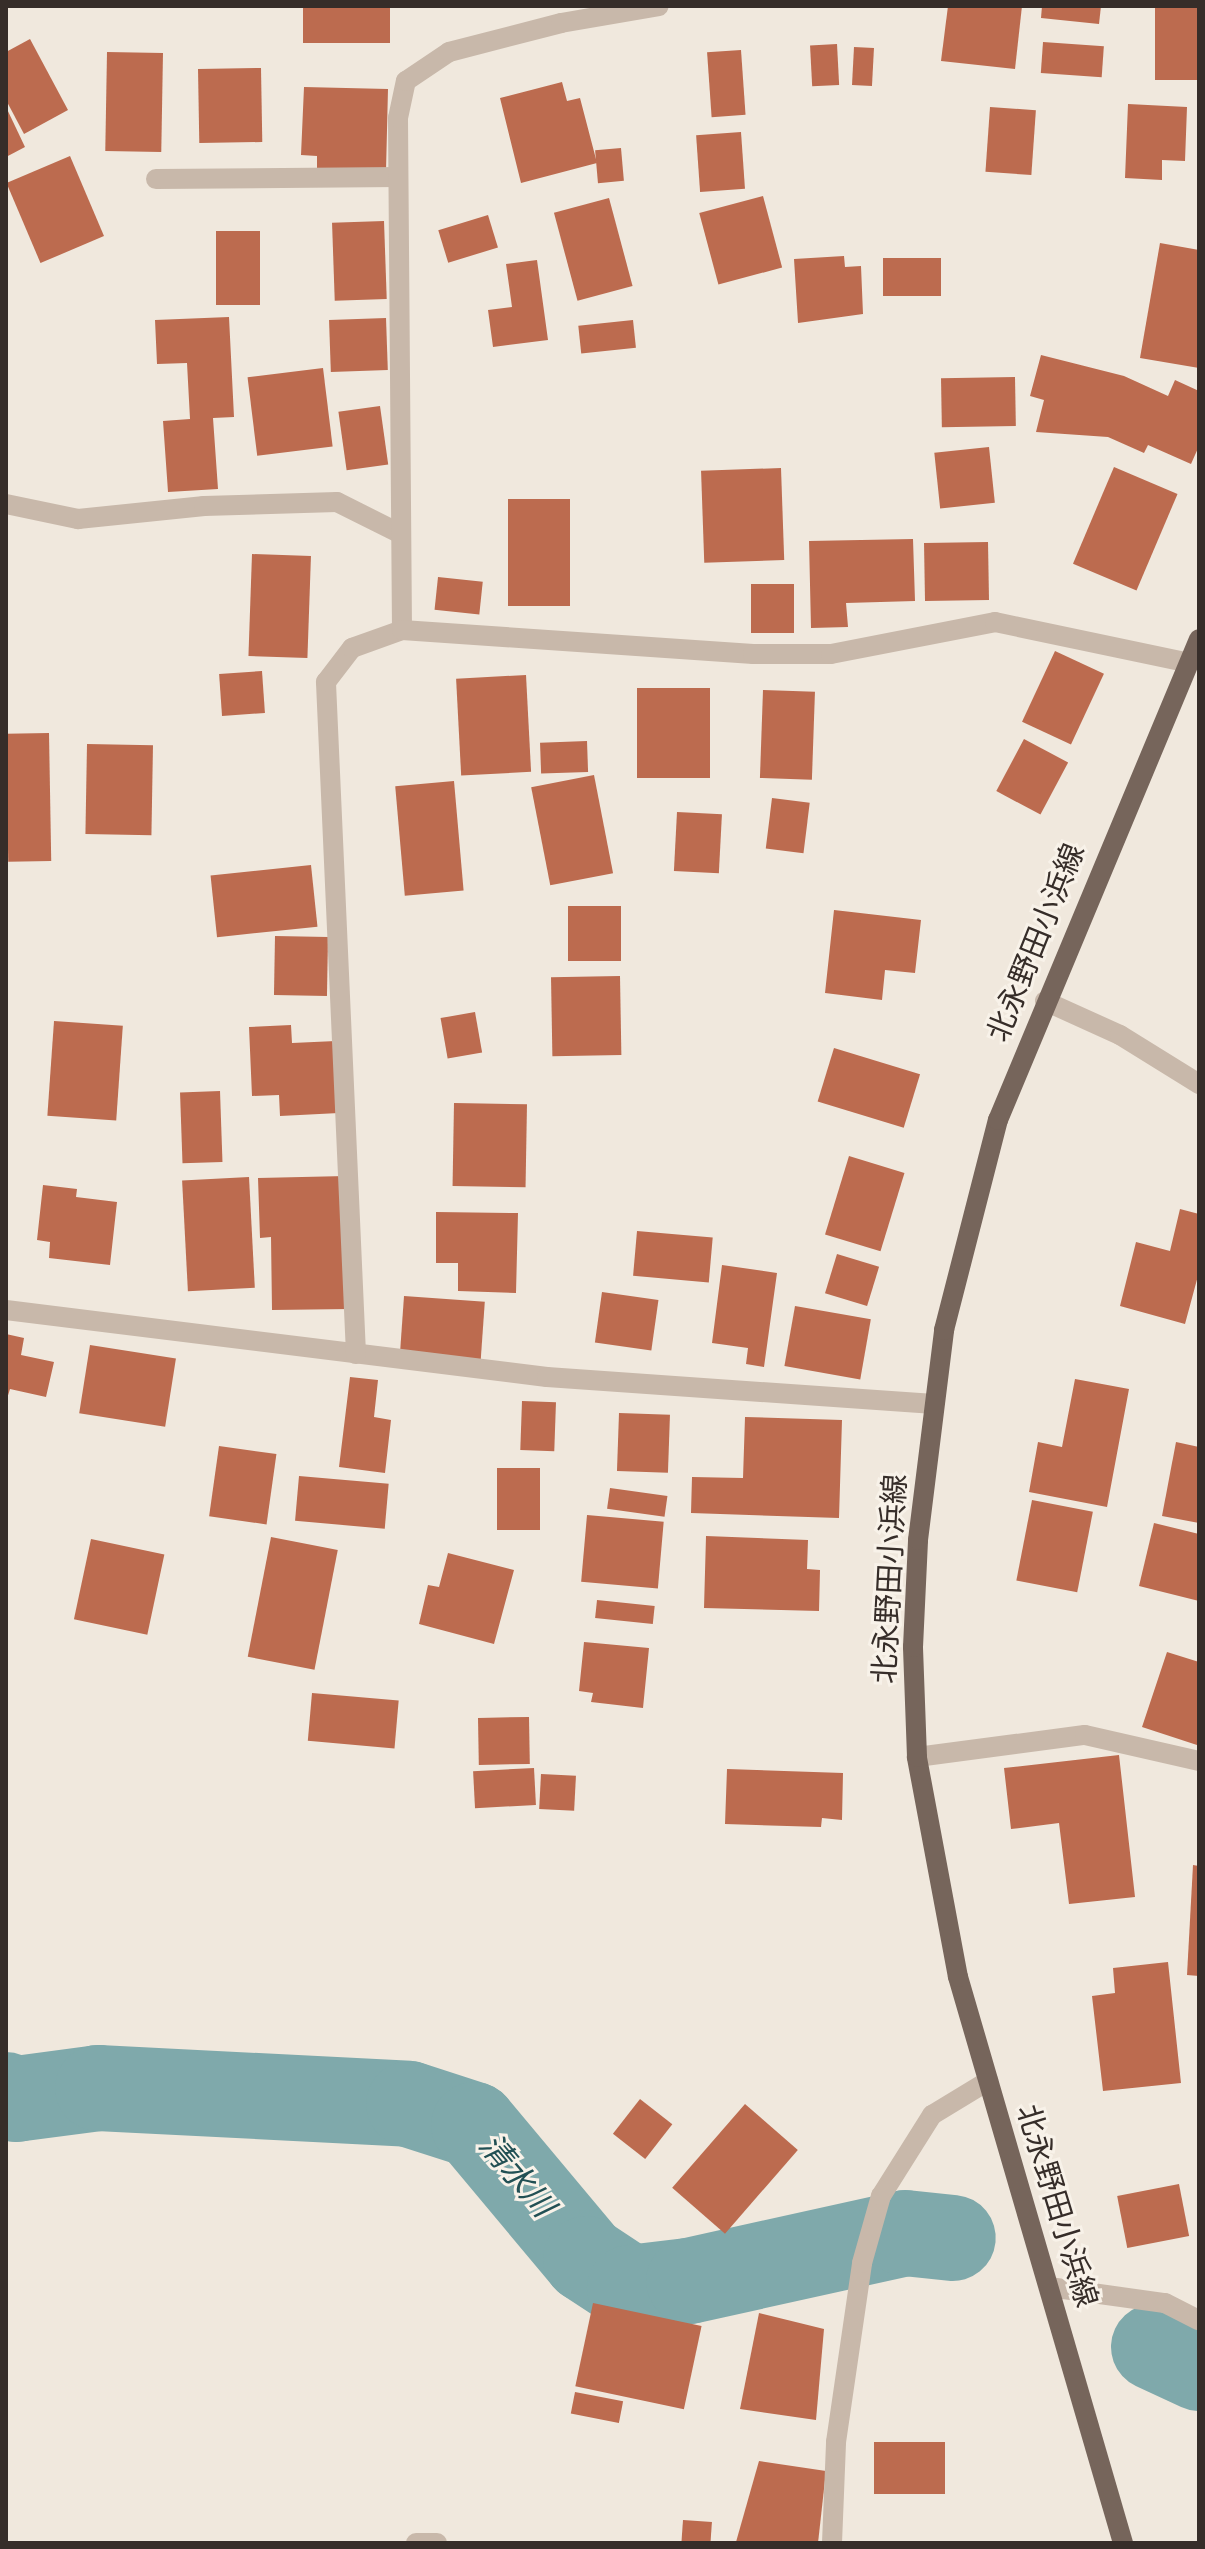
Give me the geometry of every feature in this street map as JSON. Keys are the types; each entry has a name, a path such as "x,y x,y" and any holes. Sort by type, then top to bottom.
{"main road":[{"name":"北永野田小浜線","path":"1123,2543 958,1977 917,1757 913,1647 918,1540 944,1330 994,1133 1045,1001 1199,639"}],"street":[{"path":"402,630 398,118 406,81 449,52 561,23 659,6"},
{"path":"156,179 398,177"},
{"path":"6,504 78,519 204,506 337,502 399,533"},
{"path":"356,1354 326,682 352,648 402,630 784,654 831,654 995,622 1189,663"},
{"path":"1045,1001 1120,1035 1199,1084"},
{"path":"6,1310 547,1377 934,1404"},
{"path":"917,1757 1085,1735 1199,1761"},
{"path":"832,2543 836,2442 862,2263 881,2196 932,2115 988,2081"},
{"path":"1049,2287 1165,2303 1199,2320"},
{"path":"416,2543 437,2543"}],"building":[{"path":"303,6 390,6 390,43 303,43"},
{"path":"948,6 1022,6 1015,69 941,61"},
{"path":"1042,6 1101,6 1099,24 1041,18"},
{"path":"1155,6 1199,6 1199,80 1155,80"},
{"path":"30,39 68,110 24,134 6,100 6,52"},
{"path":"1043,42 1104,46 1102,77 1041,73"},
{"path":"837,44 839,85 812,86 810,45"},
{"path":"854,47 874,48 872,86 852,85"},
{"path":"741,50 746,115 712,117 707,52"},
{"path":"107,52 163,53 161,152 105,151"},
{"path":"261,68 262,142 199,143 198,69"},
{"path":"562,82 567,101 580,98 597,163 521,183 500,98"},
{"path":"304,87 388,89 386,171 317,170 317,156 301,155"},
{"path":"1128,104 1187,107 1185,161 1162,160 1162,180 1125,178"},
{"path":"6,107 25,147 6,157"},
{"path":"990,107 1036,110 1031,175 985,172"},
{"path":"741,132 745,189 700,192 696,135"},
{"path":"621,148 624,181 598,183 595,150"},
{"path":"70,156 104,236 40,263 6,183"},
{"path":"763,196 782,267 718,285 699,213"},
{"path":"609,198 633,286 577,301 554,213"},
{"path":"488,215 498,248 448,263 438,230"},
{"path":"384,221 387,299 335,301 332,223"},
{"path":"216,231 260,231 260,305 216,305"},
{"path":"1160,243 1199,250 1199,368 1140,358"},
{"path":"844,256 845,267 861,266 863,314 798,323 794,259"},
{"path":"883,258 941,258 941,296 883,296"},
{"path":"537,260 548,340 493,347 488,310 512,307 506,264"},
{"path":"229,317 234,417 213,418 218,489 168,492 163,421 190,419 187,363 157,364 155,320"},
{"path":"386,318 388,370 331,372 329,320"},
{"path":"633,320 636,348 581,354 578,326"},
{"path":"1041,355 1124,376 1168,396 1175,380 1199,391 1199,446 1191,464 1148,445 1144,453 1108,437 1036,432 1044,400 1030,396"},
{"path":"323,368 333,446 257,456 248,377"},
{"path":"1015,377 1016,426 942,427 941,378"},
{"path":"380,406 388,464 347,470 338,412"},
{"path":"989,447 995,503 940,508 934,453"},
{"path":"1114,467 1178,494 1136,591 1073,564"},
{"path":"781,468 784,560 704,563 701,471"},
{"path":"508,499 570,499 570,606 508,606"},
{"path":"913,539 915,601 846,603 848,627 811,628 809,541"},
{"path":"988,542 989,600 925,601 924,543"},
{"path":"252,554 311,556 307,658 248,656"},
{"path":"438,577 483,582 479,615 435,610"},
{"path":"751,584 794,584 794,633 751,633"},
{"path":"1055,651 1104,674 1071,745 1022,722"},
{"path":"262,671 265,713 222,716 219,674"},
{"path":"526,675 531,772 461,776 456,679"},
{"path":"637,688 710,688 710,778 637,778"},
{"path":"763,690 815,692 812,780 760,778"},
{"path":"49,733 51,861 8,862 6,734"},
{"path":"1024,739 1068,762 1040,815 996,791"},
{"path":"587,741 588,772 541,774 540,743"},
{"path":"87,744 153,745 151,835 85,834"},
{"path":"594,775 613,873 550,885 531,787"},
{"path":"454,781 464,891 405,896 395,786"},
{"path":"772,798 810,803 804,853 766,849"},
{"path":"677,812 722,814 719,873 674,871"},
{"path":"311,865 317,927 217,937 211,876"},
{"path":"568,906 621,906 621,961 568,961"},
{"path":"834,910 921,920 915,973 885,970 882,1000 825,993"},
{"path":"275,936 328,937 327,996 274,995"},
{"path":"620,976 621,1055 552,1056 551,977"},
{"path":"475,1012 482,1052 448,1058 441,1018"},
{"path":"54,1021 123,1026 116,1121 47,1116"},
{"path":"291,1025 292,1043 336,1041 339,1113 280,1116 279,1095 252,1096 249,1027"},
{"path":"834,1048 920,1074 904,1128 818,1102"},
{"path":"220,1091 222,1162 183,1163 180,1092"},
{"path":"454,1103 527,1104 526,1187 453,1186"},
{"path":"849,1156 904,1173 880,1251 825,1234"},
{"path":"346,1176 350,1309 272,1310 271,1237 260,1238 258,1178"},
{"path":"249,1177 255,1288 188,1291 182,1181"},
{"path":"43,1185 77,1189 76,1197 117,1202 110,1265 49,1258 50,1242 37,1240"},
{"path":"1180,1209 1199,1214 1199,1272 1185,1324 1120,1306 1136,1242 1170,1251"},
{"path":"436,1212 518,1213 516,1293 458,1291 458,1263 436,1263"},
{"path":"637,1231 713,1238 709,1282 633,1276"},
{"path":"837,1254 879,1267 867,1306 825,1293"},
{"path":"722,1265 777,1273 764,1367 746,1364 748,1348 712,1343"},
{"path":"602,1292 658,1300 651,1350 595,1343"},
{"path":"404,1296 485,1302 481,1363 400,1357"},
{"path":"795,1306 871,1319 860,1379 784,1366"},
{"path":"6,1334 24,1338 21,1355 54,1362 46,1397 10,1389 6,1402"},
{"path":"90,1345 176,1359 165,1427 79,1413"},
{"path":"350,1377 378,1380 374,1417 391,1420 385,1473 339,1467"},
{"path":"1075,1379 1129,1389 1107,1507 1029,1492 1038,1442 1062,1447"},
{"path":"522,1401 556,1402 554,1451 520,1450"},
{"path":"619,1413 670,1415 668,1473 617,1471"},
{"path":"745,1417 842,1420 839,1518 691,1513 692,1477 743,1478"},
{"path":"1176,1442 1199,1447 1199,1523 1162,1516"},
{"path":"219,1446 276,1454 267,1524 209,1516"},
{"path":"497,1468 540,1468 540,1530 497,1530"},
{"path":"299,1476 389,1484 385,1529 295,1521"},
{"path":"610,1488 667,1496 665,1517 607,1509"},
{"path":"1032,1500 1093,1512 1077,1592 1016,1580"},
{"path":"587,1515 664,1522 658,1588 581,1582"},
{"path":"1154,1523 1199,1534 1199,1601 1139,1586"},
{"path":"706,1536 808,1540 807,1569 820,1570 819,1611 704,1608"},
{"path":"271,1537 338,1550 314,1670 248,1657"},
{"path":"91,1539 164,1555 147,1635 74,1619"},
{"path":"448,1553 514,1570 494,1644 419,1624 428,1585 439,1587"},
{"path":"597,1600 655,1606 653,1624 595,1618"},
{"path":"584,1642 649,1648 643,1708 591,1702 593,1693 579,1691"},
{"path":"1167,1652 1199,1662 1197,1745 1142,1727"},
{"path":"312,1693 399,1701 394,1748 308,1741"},
{"path":"529,1717 530,1764 479,1765 478,1718"},
{"path":"1119,1755 1135,1897 1069,1904 1059,1823 1011,1829 1004,1768"},
{"path":"534,1768 536,1805 475,1808 473,1771"},
{"path":"727,1769 843,1773 842,1820 822,1818 821,1827 725,1824"},
{"path":"541,1774 576,1776 574,1811 539,1809"},
{"path":"1193,1865 1199,1866 1199,1976 1187,1975"},
{"path":"1168,1962 1181,2083 1103,2091 1092,1996 1115,1993 1113,1968"},
{"path":"640,2099 672,2124 645,2159 613,2134"},
{"path":"745,2104 798,2150 725,2234 672,2188"},
{"path":"1179,2184 1189,2236 1127,2248 1117,2196"},
{"path":"593,2303 702,2326 684,2409 575,2386"},
{"path":"759,2313 824,2329 816,2420 740,2409"},
{"path":"575,2392 623,2401 619,2423 571,2414"},
{"path":"874,2442 945,2442 945,2494 874,2494"},
{"path":"759,2461 826,2471 818,2543 736,2542"},
{"path":"683,2520 712,2522 710,2543 681,2543"}],"waterway":[{"name":"清水川","path":"6,2095 16,2099 98,2088 409,2104 474,2125 586,2259 630,2288 689,2281 905,2233 953,2238"},
{"name":"清水川","path":"1154,2347 1199,2368"}]}
